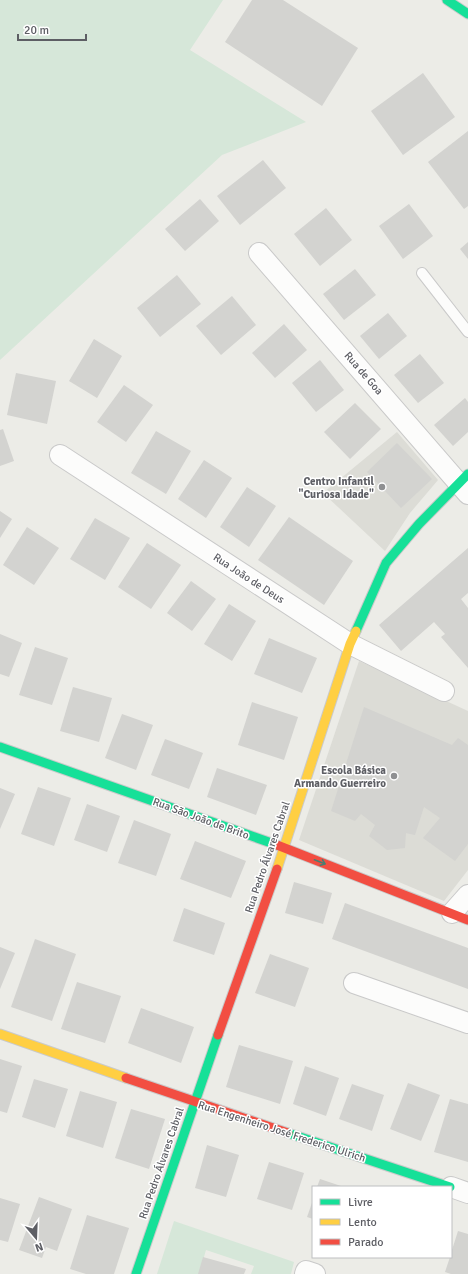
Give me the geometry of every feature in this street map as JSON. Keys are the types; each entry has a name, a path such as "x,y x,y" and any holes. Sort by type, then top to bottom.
{"street":[{"path":"447,0 468,14"},
{"path":"459,8 468,18"},
{"name":"Rua de Goa","path":"259,253 465,484"},
{"name":"Rua João de Deus","path":"60,456 350,644 444,691"},
{"name":"Rua Pedro Álvares Cabral","path":"136,1274 284,848 350,644 386,563 420,524 465,484"},
{"name":"Rua São João de Brito","path":"0,747 284,848 460,917"},
{"path":"460,917 468,895"},
{"path":"354,983 468,1023"},
{"name":"Rua Engenheiro José Frederico Ulrich","path":"0,1034 195,1102 448,1186"},
{"name":"Rua Engenheiro José Frederico Ulrich","path":"452,1187 468,1193"},
{"path":"305,1274 306,1271 315,1274"}],"lane":[{"path":"422,273 468,332"}],"shaded area":[{"name":"Centro Infantil \"Curiosa Idade\"","path":"397,432 438,480 410,513 385,551 323,493"},
{"name":"Escola Básica Armando Guerreiro","path":"359,661 468,711 468,870 444,901 299,840"}],"green space":[{"path":"0,0 223,0 190,50 306,122 222,155 0,360"},
{"path":"174,1221 294,1262 291,1274 251,1274 254,1266 206,1250 199,1274 157,1274"}],"building":[{"path":"252,0 283,0 358,48 322,106 225,42"},
{"path":"423,73 455,117 403,155 371,111"},
{"path":"468,131 468,206 464,209 428,162"},
{"path":"263,160 286,188 240,225 217,196"},
{"path":"200,199 219,221 185,251 165,229"},
{"path":"409,204 433,236 403,259 379,226"},
{"path":"326,208 352,240 320,266 294,234"},
{"path":"468,242 468,259 460,249"},
{"path":"355,269 376,295 344,320 323,294"},
{"path":"177,275 201,304 160,337 137,308"},
{"path":"232,296 256,325 221,355 196,326"},
{"path":"388,313 407,336 379,359 360,336"},
{"path":"284,324 307,350 275,378 252,353"},
{"path":"94,339 122,356 97,398 69,381"},
{"path":"420,354 444,383 418,403 394,375"},
{"path":"320,360 344,390 316,412 292,383"},
{"path":"16,373 56,381 47,424 7,415"},
{"path":"124,385 153,405 126,442 97,422"},
{"path":"465,398 468,402 468,432 453,446 434,425"},
{"path":"355,403 381,429 350,459 324,432"},
{"path":"3,429 14,461 0,466 0,430"},
{"path":"156,431 191,451 166,494 131,473"},
{"path":"397,443 432,479 401,508 367,472"},
{"path":"204,460 232,478 206,518 178,499"},
{"path":"247,487 276,506 249,547 220,527"},
{"path":"0,511 12,519 0,538"},
{"path":"289,517 353,561 324,605 258,560"},
{"path":"95,518 130,538 105,580 70,559"},
{"path":"27,527 59,548 34,585 3,565"},
{"path":"147,543 181,565 151,609 118,587"},
{"path":"468,548 468,593 461,599 468,608 468,668 441,637 445,634 434,622 401,651 379,625"},
{"path":"191,581 216,599 192,631 167,613"},
{"path":"229,604 256,621 232,661 204,644"},
{"path":"0,634 22,643 9,677 0,674"},
{"path":"269,638 317,658 302,693 254,674"},
{"path":"35,647 68,658 52,705 19,695"},
{"path":"73,687 112,698 99,742 60,731"},
{"path":"252,702 298,717 284,760 238,745"},
{"path":"364,707 452,745 458,738 468,745 468,844 455,861 423,838 440,818 424,807 415,835 406,833 405,848 387,850 369,836 375,825 361,814 355,821 331,811"},
{"path":"122,714 153,725 136,770 105,758"},
{"path":"165,739 203,753 189,789 151,775"},
{"path":"217,768 267,785 256,815 207,797"},
{"path":"38,787 71,798 54,846 21,834"},
{"path":"0,788 15,794 0,829"},
{"path":"87,804 120,816 107,852 74,840"},
{"path":"134,820 171,834 156,876 118,863"},
{"path":"195,841 246,861 231,898 180,879"},
{"path":"294,882 332,893 323,924 285,913"},
{"path":"345,903 468,948 468,989 332,939"},
{"path":"184,908 225,923 214,955 173,941"},
{"path":"35,939 76,954 52,1021 11,1007"},
{"path":"0,947 15,953 0,989"},
{"path":"270,954 309,968 295,1007 255,993"},
{"path":"77,982 121,996 105,1043 61,1029"},
{"path":"141,1008 194,1027 181,1063 128,1043"},
{"path":"239,1045 293,1061 280,1104 226,1087"},
{"path":"0,1059 22,1066 7,1113 0,1111"},
{"path":"305,1066 339,1078 326,1116 293,1104"},
{"path":"34,1079 68,1089 55,1128 22,1117"},
{"path":"408,1083 440,1095 421,1141 390,1129"},
{"path":"352,1084 384,1095 372,1131 339,1119"},
{"path":"80,1091 117,1102 103,1148 66,1136"},
{"path":"450,1099 468,1104 468,1162 434,1152"},
{"path":"131,1109 165,1119 149,1169 115,1158"},
{"path":"207,1145 239,1155 226,1197 195,1188"},
{"path":"269,1162 304,1173 292,1210 257,1199"},
{"path":"320,1179 341,1186 317,1186"},
{"path":"39,1197 72,1209 57,1251 46,1247 42,1258 19,1250"},
{"path":"0,1198 20,1204 8,1242 0,1240"},
{"path":"312,1203 312,1219 307,1217"},
{"path":"87,1215 129,1228 114,1274 86,1274 70,1269"},
{"path":"458,1231 468,1234 468,1274 451,1274 445,1272 450,1258 452,1258 452,1250"},
{"path":"203,1257 246,1269 244,1274 198,1274"}],"traffic: fast":[{"path":"447,0 468,14"},
{"path":"356,631 386,563 419,524 468,474"},
{"path":"0,747 277,845"},
{"path":"136,1274 218,1035"},
{"path":"288,1133 447,1186"}],"traffic: slow":[{"path":"277,869 350,644 356,631"},
{"path":"0,1034 126,1078"}],"traffic: jam":[{"path":"277,845 468,920"},
{"path":"218,1035 277,869"},
{"path":"126,1078 288,1133"}],"place":[{"name":"Centro Infantil \"Curiosa Idade\"","path":"382,487"},
{"name":"Escola Básica Armando Guerreiro","path":"394,776"}]}
